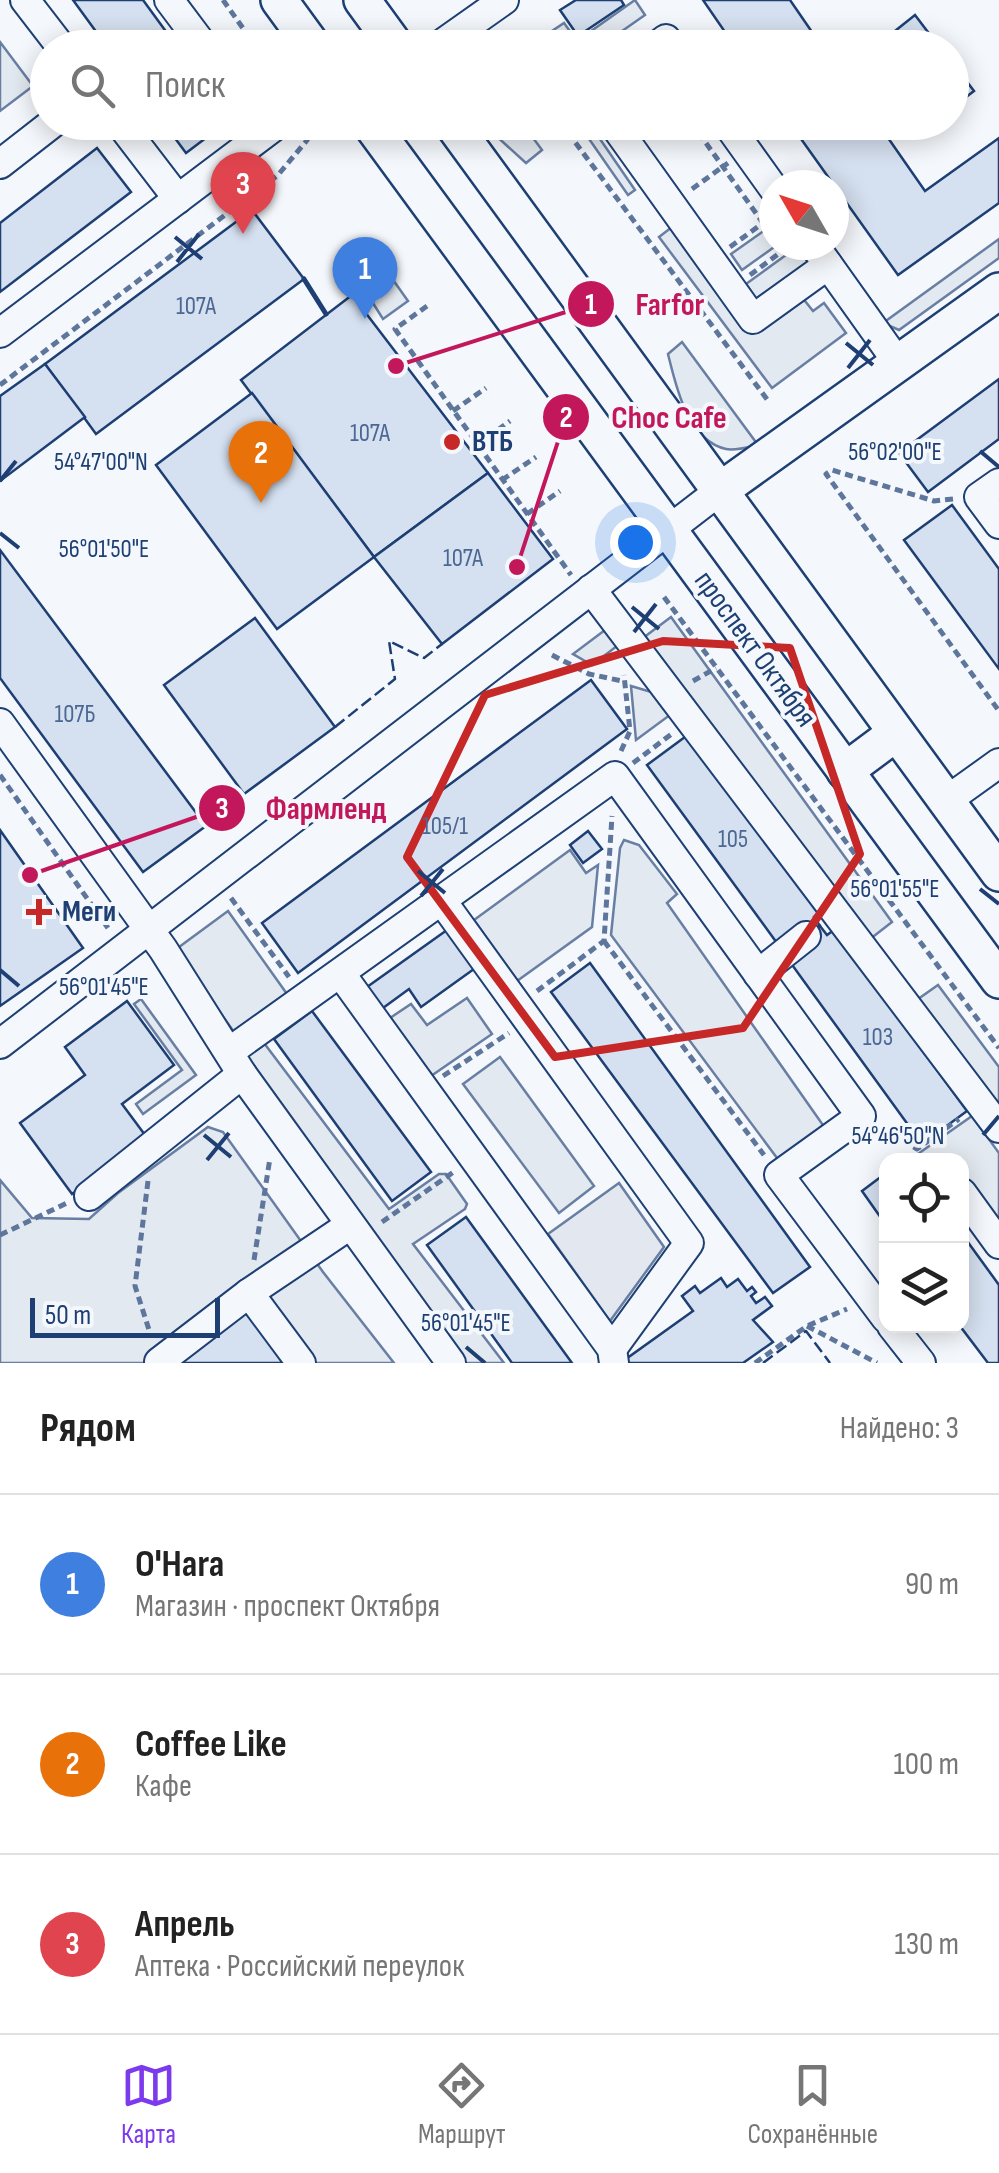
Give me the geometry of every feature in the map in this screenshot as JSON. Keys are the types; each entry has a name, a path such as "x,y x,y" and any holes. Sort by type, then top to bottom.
{"main road":[{"path":"279,0 301,30"},
{"path":"362,0 384,30"},
{"name":"проспект Октября","path":"382,140 999,980"},
{"name":"проспект Октября","path":"464,140 999,873"},
{"path":"718,492 999,291"},
{"path":"845,772 896,733"}],"street":[{"path":"25,0 48,30"},
{"path":"169,0 191,30"},
{"path":"462,30 504,0"},
{"path":"0,164 31,140"},
{"path":"133,140 178,200"},
{"path":"0,333 252,140"},
{"path":"625,140 753,319 816,260"},
{"path":"739,140 760,170"},
{"path":"825,260 898,363"},
{"path":"989,490 999,524"},
{"path":"0,1044 583,585 667,531 718,492"},
{"path":"583,585 690,720 821,925 999,1128"},
{"path":"0,723 149,930 354,1232 451,1363"},
{"path":"946,801 999,763"},
{"path":"89,1196 152,1146 306,999 615,776 860,1116 779,1175 879,1308"},
{"path":"341,974 613,1356 688,1243 442,901"},
{"path":"758,974 821,925"},
{"path":"969,1203 999,1244"},
{"path":"156,1352 354,1232"},
{"path":"250,1293 302,1363"},
{"path":"897,1333 921,1363"}],"path":[{"path":"222,0 244,30"},
{"path":"0,385 278,175 306,140"},
{"path":"573,140 769,402"},
{"path":"703,140 759,218"},
{"path":"637,228 760,140"},
{"path":"711,260 759,226"},
{"path":"731,288 770,260"},
{"path":"427,306 394,330 583,585"},
{"path":"454,412 486,388"},
{"path":"477,444 510,421"},
{"path":"502,480 536,457"},
{"path":"989,490 934,501 832,470 826,474 999,711"},
{"path":"527,514 560,491"},
{"path":"664,597 999,1048"},
{"path":"630,642 623,681 630,730 615,776 604,941 779,1175"},
{"path":"615,776 690,720"},
{"path":"0,775 109,928"},
{"path":"231,898 306,999"},
{"path":"424,1088 524,1012 604,941"},
{"path":"860,1116 918,1149 981,1104"},
{"path":"152,1146 135,1286 156,1352"},
{"path":"250,1293 270,1156"},
{"path":"354,1232 474,1158"},
{"path":"0,1234 49,1209 89,1196"},
{"path":"755,1363 807,1326 879,1308"},
{"path":"807,1326 876,1363"}],"highlighted area":[{"path":"663,641 790,648 860,854 743,1028 555,1057 407,857 485,695"}],"shaded area":[{"path":"635,0 645,15 624,30 593,30"},
{"path":"0,42 30,82 30,88 0,111"},
{"path":"501,140 535,140 542,150 526,163"},
{"path":"590,140 601,140 635,190 628,195"},
{"path":"672,227 751,333 801,296 813,311 824,303 846,333 772,388 659,237"},
{"path":"759,234 759,258 742,270 731,254"},
{"path":"999,239 999,258 899,330 883,323"},
{"path":"779,260 808,262 756,299 746,284"},
{"path":"375,275 391,277 408,301 383,319 364,289"},
{"path":"682,342 758,445 726,449 713,444 693,423 685,410 668,354"},
{"path":"671,617 892,922 865,943 643,638"},
{"path":"605,630 617,646 592,665 573,654"},
{"path":"631,686 665,696 674,712 636,740"},
{"path":"624,840 639,845 677,894 667,903 825,1128 780,1162 611,935"},
{"path":"570,850 586,873 598,865 592,927 517,981 474,920"},
{"path":"228,911 287,994 234,1032 175,950"},
{"path":"938,985 999,1067 999,1120 911,1004"},
{"path":"467,998 492,1034 431,1076 390,1018 411,1004 427,1025"},
{"path":"141,999 196,1075 143,1114 136,1104 182,1070 134,1004"},
{"path":"264,1043 389,1209 439,1174 446,1174 467,1204 465,1209 413,1244 504,1363 461,1363 242,1057"},
{"path":"500,1057 594,1186 559,1213 463,1084"},
{"path":"972,1116 999,1153 999,1230 969,1188 969,1153 919,1153"},
{"path":"208,1127 223,1132 394,1363 0,1363 0,1180 32,1218 89,1219"},
{"path":"619,1183 664,1247 610,1321 548,1234"}],"building":[{"path":"73,0 143,0 165,30 95,30"},
{"path":"576,0 621,0 624,5 587,30 574,30 560,10"},
{"path":"703,0 790,0 811,30 724,30"},
{"path":"915,15 926,30 896,30"},
{"path":"999,138 999,203 898,275 849,206 849,170 823,170 802,140 890,140 925,191"},
{"path":"176,140 203,140 186,153"},
{"path":"97,148 131,192 0,292 0,223"},
{"path":"252,210 304,279 96,434 45,364"},
{"path":"352,295 488,473 374,557 241,380"},
{"path":"45,364 85,417 0,481 0,396"},
{"path":"999,379 999,439 928,492 899,453"},
{"path":"252,393 374,557 277,629 156,465"},
{"path":"488,473 553,559 442,644 374,557"},
{"path":"952,505 999,569 999,669 904,540"},
{"path":"0,550 206,826 143,872 0,678"},
{"path":"255,618 335,727 244,794 164,685"},
{"path":"591,680 627,729 298,973 262,923"},
{"path":"689,734 819,912 814,917 820,926 806,936 777,943 647,765"},
{"path":"0,830 83,948 0,1006"},
{"path":"588,831 602,849 583,863 570,845"},
{"path":"820,926 827,935 834,930 967,1111 922,1144 790,962 806,936"},
{"path":"447,930 474,969 421,1007 409,989 383,1008 367,987"},
{"path":"590,963 810,1267 773,1293 551,992"},
{"path":"127,1001 174,1065 122,1104 148,1139 72,1194 20,1123 85,1075 65,1047"},
{"path":"312,1011 431,1172 392,1201 274,1039"},
{"path":"879,1178 879,1215 862,1191"},
{"path":"466,1217 572,1363 512,1363 427,1245"},
{"path":"969,1244 999,1285 999,1363 988,1363 965,1333 969,1333"},
{"path":"721,1278 727,1287 738,1279 747,1291 752,1287 756,1292 751,1296 756,1303 765,1297 772,1306 753,1320 773,1342 743,1363 628,1363 626,1359 693,1311 682,1296 695,1286 700,1293"},
{"path":"247,1308 287,1363 172,1363"}],"fence":[{"path":"335,727 395,679 389,641 424,658 442,644"},
{"path":"206,826 244,794"},
{"path":"763,1363 806,1331 830,1363"}],"wall":[{"path":"304,279 326,314"}],"place":[{"name":"Апрель","path":"243,234"},
{"name":"O'Hara","path":"365,319"},
{"name":"Farfor","path":"396,366"},
{"name":"ВТБ","path":"452,442"},
{"name":"Coffee Like","path":"261,503"},
{"name":"Choc Cafe","path":"517,567"},
{"name":"Фармленд","path":"30,875"},
{"name":"Меги","path":"39,912"}]}
